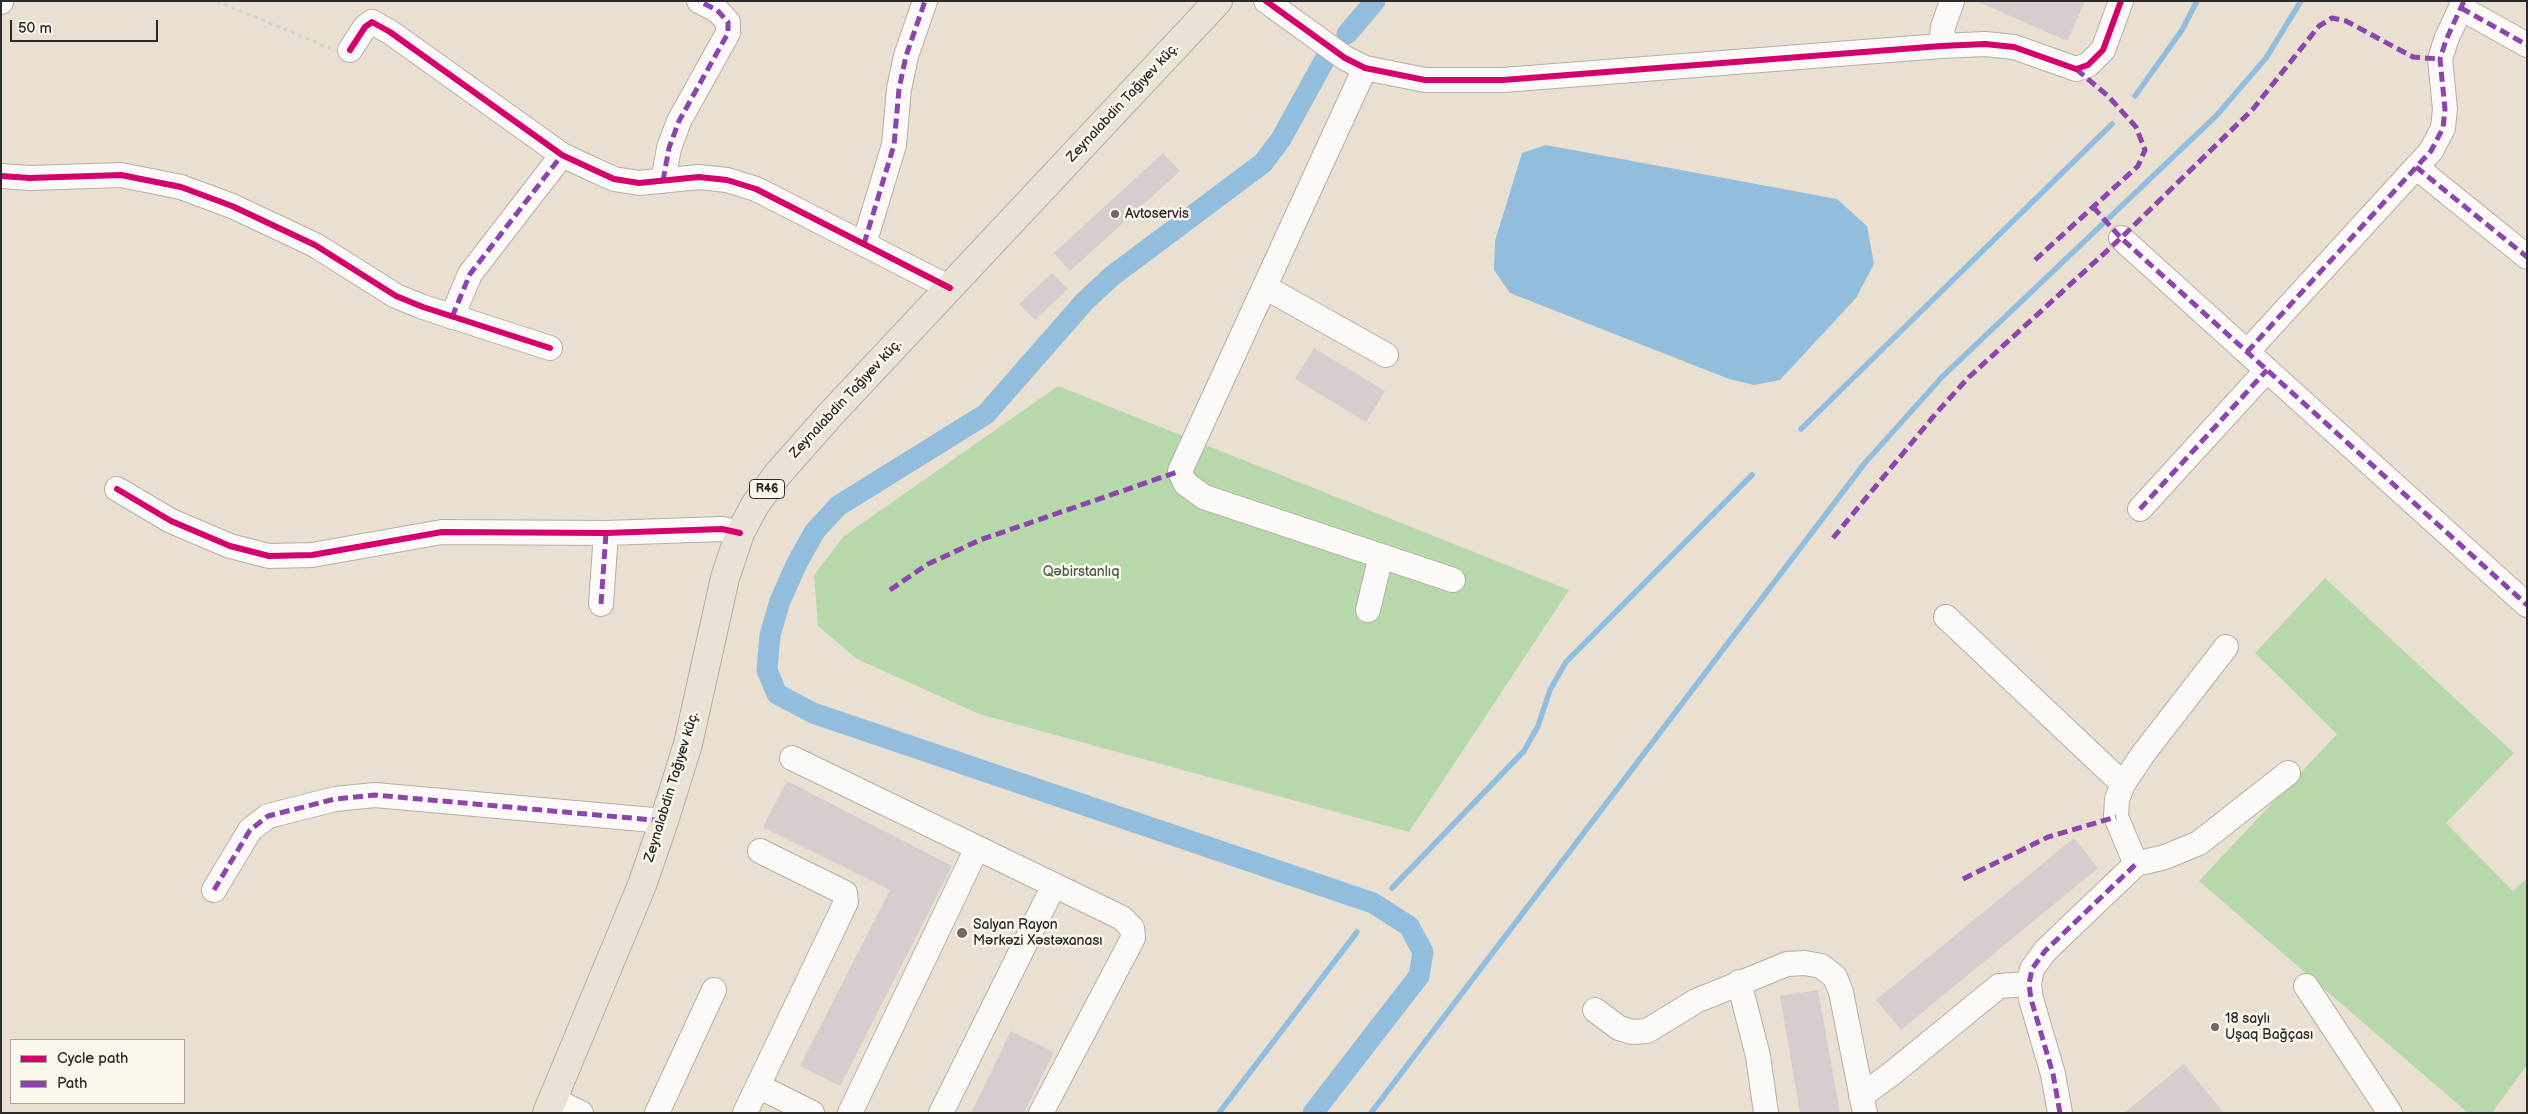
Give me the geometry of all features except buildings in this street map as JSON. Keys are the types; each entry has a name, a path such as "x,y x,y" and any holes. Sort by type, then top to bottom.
{"main road":[{"name":"Zeynalabdin Tağıyev küç.","path":"549,1106 642,885 664,821 688,744 725,578 740,532 755,505 777,475 1218,1"}],"street":[{"path":"663,181 669,148 679,121 728,32 728,22 717,10 699,1"},
{"path":"864,244 894,145 900,89 906,56 925,1"},
{"path":"1266,1 1345,58 1365,68 1424,80 1503,80 1985,44 2014,47 2076,69 2088,65 2103,50 2121,1"},
{"path":"1941,46 1943,27 1952,1"},
{"path":"2247,352 2431,151 2443,128 2445,109 2440,58 2463,4 2527,45"},
{"path":"350,50 365,27 372,22 390,32 562,155 614,179 639,183 700,177 727,180 756,190 950,288"},
{"path":"1365,68 1180,471 1185,483 1204,497 1453,580"},
{"path":"452,317 470,274 562,155"},
{"path":"2416,167 2527,257"},
{"path":"1,176 30,178 121,175 181,187 280,227 315,245 396,296 452,317 550,348"},
{"path":"2121,238 2527,605"},
{"path":"1265,288 1386,355"},
{"path":"2140,509 2267,370"},
{"path":"118,489 171,521 230,546 269,556 312,555 442,532 606,533 722,529 740,532"},
{"path":"601,604 606,533"},
{"path":"1368,610 1382,556"},
{"path":"1946,617 2124,784"},
{"path":"2136,864 2116,817 2117,799 2143,754 2226,647"},
{"path":"792,758 1122,918 1132,928 1132,938 1041,1113"},
{"path":"2060,1113 2029,984 2032,969 2038,959 2136,864 2165,857 2199,843 2288,773"},
{"path":"214,890 250,830 268,816 335,799 375,795 664,821"},
{"path":"850,1113 977,848"},
{"path":"745,1113 846,902 845,893 760,851"},
{"path":"941,1113 1054,885"},
{"path":"1595,1010 1619,1028 1632,1032 1647,1031 1696,1001 1787,964 1805,963 1821,966 1835,978 1841,992 1863,1104"},
{"path":"1739,982 1758,1056 1766,1113"},
{"path":"1863,1104 1890,1075 1989,993 1999,986 2029,984"},
{"path":"2306,986 2390,1113"},
{"path":"657,1113 714,990"},
{"path":"758,1086 812,1113"},
{"path":"549,1106 581,1113"}],"path":[{"path":"217,1 334,50 350,50"}],"green space":[{"name":"Qəbirstanlıq","path":"1058,386 1569,590 1409,832 979,714 857,659 818,626 814,575 844,536"},
{"path":"2325,578 2514,753 2446,823 2513,891 2527,878 2527,1065 2492,1113 2468,1113 2199,881 2337,734 2255,653"}],"water":[{"path":"1546,145 1837,199 1867,226 1874,264 1856,298 1780,380 1754,385 1729,379 1510,293 1494,270 1495,241 1522,153"}],"waterway":[{"path":"1347,34 1375,1"},
{"path":"2135,96 2182,30 2197,1"},
{"path":"1371,1113 1864,464 1942,377 2216,116 2266,58 2301,1"},
{"path":"1313,1113 1419,976 1423,952 1409,926 1373,903 813,713 777,694 767,670 770,635 780,601 797,563 815,531 838,506 986,414 1085,301 1112,276 1263,163 1281,139 1324,61"},
{"path":"1801,429 2112,124"},
{"path":"1392,888 1524,751 1538,726 1550,690 1566,662 1752,475"},
{"path":"1219,1113 1357,932"}],"marked path":[{"path":"663,181 669,148 679,121 728,33 728,22 717,10 699,1"},
{"path":"864,244 894,145 899,89 906,56 925,1"},
{"path":"2247,352 2431,151 2443,128 2445,109 2440,59 2446,40 2464,1"},
{"path":"2461,8 2527,45"},
{"path":"1833,538 1938,411 1969,377 2121,238 2253,109 2319,26 2332,18 2346,21 2413,57 2440,59"},
{"path":"2035,260 2138,166 2145,150 2136,127 2108,96 2076,69"},
{"path":"452,317 470,274 562,155"},
{"path":"2416,167 2527,257"},
{"path":"2093,207 2121,238 2527,605"},
{"path":"2140,509 2267,370"},
{"path":"890,590 928,564 980,540 1180,471"},
{"path":"601,604 606,533"},
{"path":"214,890 250,830 268,816 335,799 375,795 664,821"},
{"path":"1963,879 2048,837 2116,817"},
{"path":"2060,1113 2053,1074 2031,999 2029,984 2032,969 2045,951 2136,864"}],"cycle path":[{"path":"1266,1 1345,58 1365,68 1425,80 1503,80 1985,44 2014,47 2076,69 2088,65 2103,50 2121,1"},
{"path":"350,50 365,27 372,22 390,32 562,155 592,169 614,179 639,183 699,177 727,180 756,189 950,288"},
{"path":"1,176 30,178 121,175 181,187 232,206 315,245 396,296 423,307 550,348"},
{"path":"117,489 171,521 230,546 269,556 312,555 442,532 606,533 722,529 740,533"}],"place":[{"name":"Avtoservis","path":"1115,214"},
{"name":"Salyan Rayon Mərkəzi Xəstəxanası","path":"962,933"},
{"name":"18 saylı Uşaq Bağçası","path":"2215,1027"}]}
